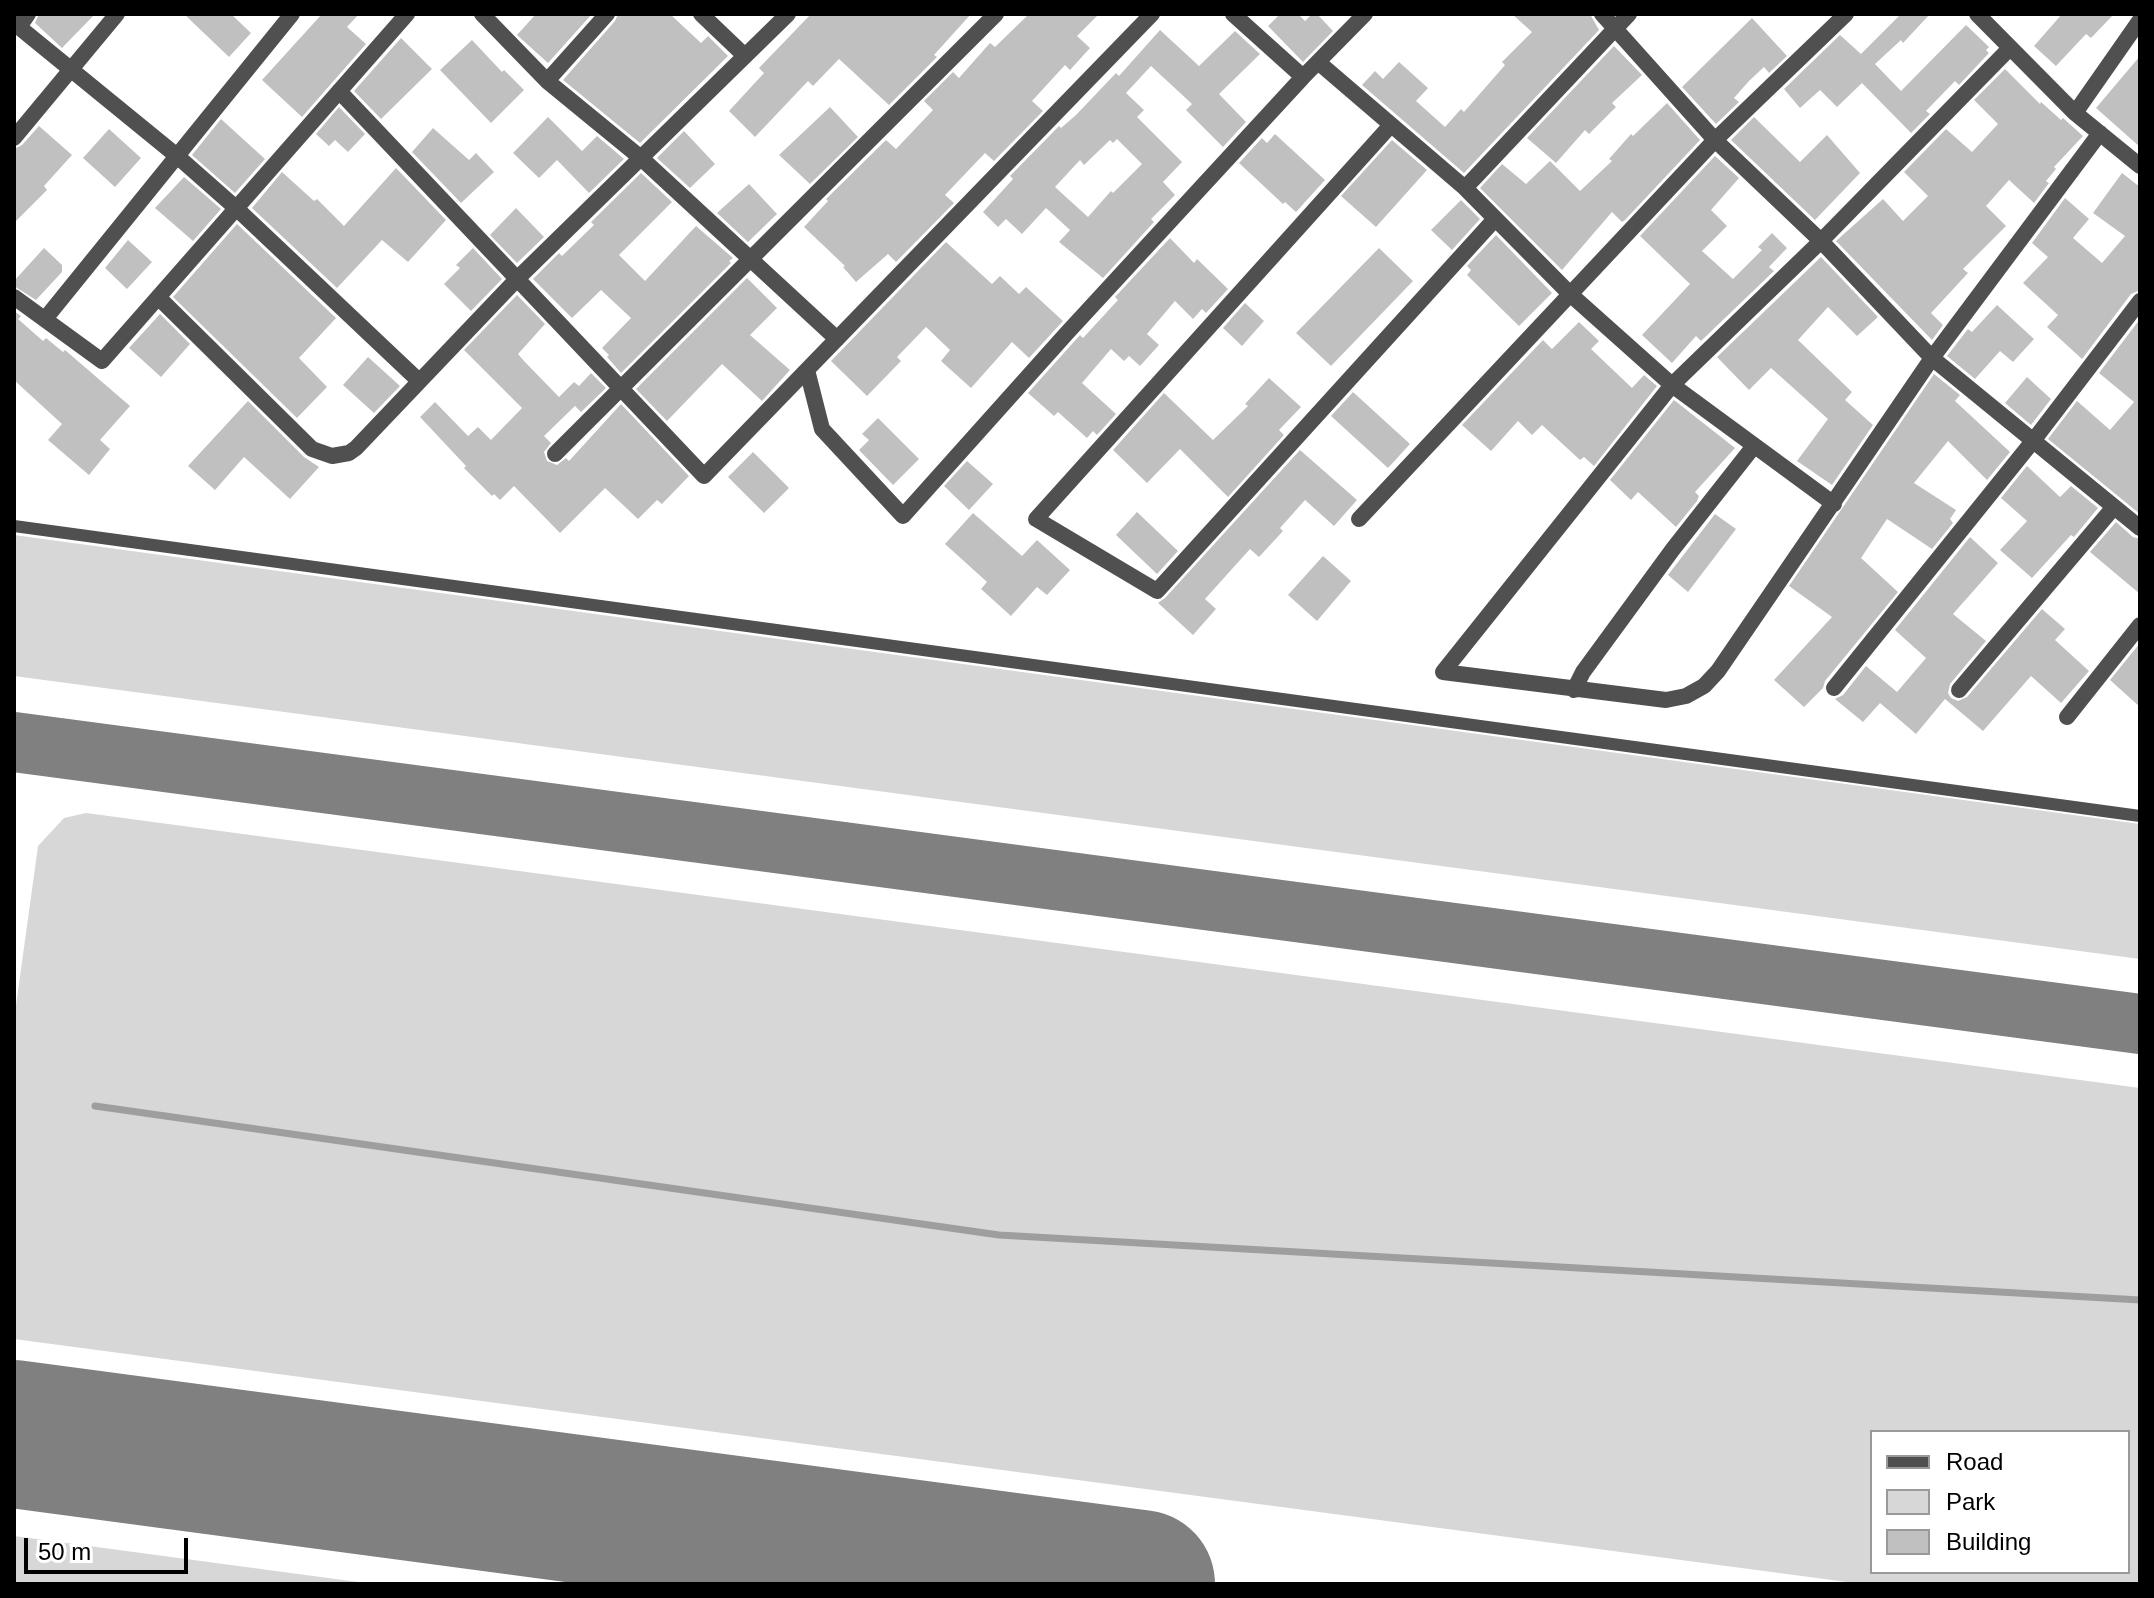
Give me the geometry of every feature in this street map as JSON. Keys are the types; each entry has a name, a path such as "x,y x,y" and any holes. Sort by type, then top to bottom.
{"street":[{"path":"14,138 117,14"},
{"path":"45,319 292,14"},
{"path":"14,297 102,361 407,14"},
{"path":"482,14 547,81 641,158 837,339"},
{"path":"547,81 607,14"},
{"path":"701,14 745,56"},
{"path":"158,297 303,440 322,454 341,455 356,448 518,278 788,14"},
{"path":"555,454 996,14"},
{"path":"339,91 704,476 1152,14"},
{"path":"1233,14 1303,77"},
{"path":"807,370 822,429 903,516 1077,322 1365,14"},
{"path":"1602,14 1617,27 1715,140 1821,241 1932,358 2140,528"},
{"path":"1465,188 1629,14"},
{"path":"1359,519 1715,140 1846,14"},
{"path":"1977,14 2075,113 2140,166"},
{"path":"2075,113 2140,20"},
{"path":"20,21 72,70 236,208 418,380"},
{"path":"2010,48 1821,241 1672,385 1443,672 1666,700 1686,696 1704,686 1718,671 1932,358 2100,133"},
{"path":"1318,62 1465,188 1570,294 1672,385 1834,504"},
{"path":"1391,125 1036,519 1157,591 1495,219"},
{"path":"1834,688 2033,441 2140,301"},
{"path":"1574,690 1583,672 1673,549 1754,446"},
{"path":"1959,690 2114,507"},
{"path":"2067,717 2140,625"}],"lane":[{"path":"14,526 2140,816"}],"green space":[{"path":"14,535 2140,824 2140,959 14,676"},
{"path":"86,813 2140,1088 2140,1584 1862,1584 14,1339 14,1020 38,846 64,818"},
{"path":"14,1536 373,1584 14,1584"}],"building":[{"path":"39,14 95,14 62,48 35,23"},
{"path":"184,14 231,14 251,33 229,57"},
{"path":"322,14 359,14 347,27 366,44 302,117 262,80"},
{"path":"536,14 592,14 548,63 517,35"},
{"path":"618,14 670,14 701,43 708,36 728,56 640,143 563,80"},
{"path":"811,14 971,14 934,55 937,57 889,105 839,59 813,86 808,81 755,137 729,111 764,73 759,68"},
{"path":"1029,14 1099,14 1077,36 1090,48 1070,70 1065,65 1032,101 1043,111 994,161 985,153 945,195 954,203 896,262 888,254 856,282 845,266 804,227 828,201 826,199 886,140 896,149 933,110 924,101 953,72 959,78 990,43 995,47"},
{"path":"1280,14 1298,14 1305,21 1312,14 1317,14 1333,31 1303,62 1268,26"},
{"path":"1512,14 1590,14 1599,30 1464,173 1362,85 1375,71 1383,79 1399,62 1428,88 1416,101 1445,127 1461,109 1464,112 1505,65 1502,62 1532,32"},
{"path":"1901,14 1930,14 1903,43 1901,40 1875,64 1901,91 1966,25 1989,47 1986,50 1989,53 1959,85 1955,81 1926,111 1930,114 1911,133 1862,83 1837,107 1820,90 1800,108 1784,89 1840,35 1861,54"},
{"path":"2062,14 2114,14 2091,38 2086,34 2056,66 2034,46"},
{"path":"1752,18 1787,56 1769,73 1764,67 1749,81 1734,98 1739,102 1716,124 1682,87"},
{"path":"1160,30 1199,66 1235,31 1260,54 1219,94 1246,122 1223,147 1186,110 1192,104 1151,66 1126,93 1144,110 1137,117 1182,162 1163,182 1175,195 1151,219 1154,222 1103,278 1059,242 1070,230 1046,208 1022,234 1006,219 998,227 983,212 1013,179 1010,176 1059,126 1061,128 1076,115 1116,73 1119,76","holes":["1117,139 1142,164 1113,193 1111,191 1088,217 1055,187 1080,160 1084,165 1110,140 1113,143"]},
{"path":"401,38 432,69 381,119 354,91"},
{"path":"472,40 524,90 491,123 440,70"},
{"path":"1614,46 1642,75 1612,103 1616,107 1589,134 1585,130 1556,163 1527,138"},
{"path":"2140,56 2140,147 2096,108"},
{"path":"2005,69 2040,104 2061,120 2063,118 2083,136 2054,167 2056,169 2046,181 2049,183 2034,203 2009,180 1986,206 2006,226 1963,269 1968,273 1931,313 1943,325 1932,340 1836,241 1883,199 1903,221 1928,196 1904,172 1946,129 1972,152 1998,124 1974,100"},
{"path":"1667,103 1700,140 1625,220 1622,222 1612,212 1562,270 1480,188 1502,164 1526,184 1550,161 1580,191 1612,161 1609,159 1631,134 1633,136"},
{"path":"339,107 365,134 348,152 335,140 329,146 316,134"},
{"path":"830,107 858,137 810,184 779,155"},
{"path":"548,117 582,151 597,136 624,159 589,193 557,160 539,178 513,153"},
{"path":"1754,117 1800,162 1827,135 1860,173 1815,220 1731,140"},
{"path":"221,119 265,159 235,193 192,155"},
{"path":"39,126 72,155 44,186 47,190 14,223 14,149 22,145"},
{"path":"433,128 469,160 476,153 494,172 461,203 412,152"},
{"path":"109,129 141,158 115,187 83,158"},
{"path":"684,131 715,164 690,188 657,158"},
{"path":"1275,134 1325,180 1296,212 1285,202 1283,204 1239,163 1262,138 1267,143"},
{"path":"1392,140 1427,170 1376,227 1341,196"},
{"path":"1715,156 1739,178 1711,210 1727,226 1702,251 1733,279 1762,250 1758,247 1772,233 1787,248 1769,267 1774,271 1701,341 1696,336 1672,363 1642,335 1690,284 1640,236"},
{"path":"396,168 446,220 408,262 382,240 337,288 252,208 282,172 314,201 317,199 344,226"},
{"path":"641,173 672,202 619,255 645,281 696,226 733,258 621,373 602,348 631,318 601,290 572,318 533,279 594,225 591,222"},
{"path":"2122,173 2140,187 2140,290 2131,294 2082,359 2047,327 2058,315 2023,283 2048,257 2032,243 2065,198 2089,219 2073,238 2102,263 2125,236 2093,213"},
{"path":"184,177 221,209 193,241 155,208"},
{"path":"749,184 777,214 748,242 717,213"},
{"path":"1461,200 1480,219 1452,250 1431,230"},
{"path":"516,208 544,237 517,263 490,235"},
{"path":"237,224 336,318 299,358 327,387 297,418 173,297"},
{"path":"1496,235 1552,293 1519,326 1467,275 1471,270 1467,266"},
{"path":"1170,238 1194,263 1197,259 1228,289 1206,313 1202,309 1193,319 1175,301 1147,334 1159,345 1140,366 1129,356 1124,361 1111,349 1082,383 1116,414 1097,435 1093,431 1087,438 1058,412 1054,416 1028,393 1080,335 1083,338 1118,300 1115,297"},
{"path":"128,240 152,262 127,289 105,268"},
{"path":"946,242 992,284 1000,276 1019,294 1026,287 1063,321 1029,358 1012,342 971,388 941,361 950,350 926,327 897,357 901,361 867,396 831,361"},
{"path":"44,248 62,265 62,272 36,300 14,286 14,281"},
{"path":"473,248 502,279 471,311 444,284 460,268 456,265"},
{"path":"1379,248 1413,281 1331,366 1296,333"},
{"path":"1821,257 1878,317 1857,336 1828,307 1798,340 1852,392 1845,400 1873,425 1832,485 1797,461 1828,419 1771,368 1749,390 1717,357"},
{"path":"747,278 777,308 750,335 790,370 762,401 722,364 667,421 636,389"},
{"path":"517,295 545,324 518,354 524,361 559,397 574,382 579,386 591,373 606,388 581,412 575,406 544,436 551,443 544,452 547,461 557,465 566,458 569,461 621,404 689,476 662,504 657,500 638,519 605,488 560,533 514,486 500,500 494,494 492,496 420,417 435,402 468,436 478,427 491,440 522,408 464,350"},
{"path":"1245,303 1264,321 1242,346 1223,328"},
{"path":"1997,305 2034,339 2013,362 2000,351 1975,379 1947,356 1968,329 1972,332"},
{"path":"14,311 21,316 18,319 43,341 46,338 63,352 65,350 130,406 100,440 110,449 89,475 48,440 62,424 14,380"},
{"path":"160,314 190,344 161,377 129,348"},
{"path":"2140,319 2140,514 2048,439 2077,401 2110,430 2134,402 2099,373"},
{"path":"1579,322 1599,341 1591,349 1632,388 1644,375 1657,386 1594,466 1584,457 1580,460 1542,425 1532,435 1518,421 1491,451 1462,425 1543,340 1552,349"},
{"path":"368,357 400,386 374,413 343,385"},
{"path":"1934,374 1960,395 1955,401 2010,452 1987,480 1948,441 1914,483 1956,510 1950,519 1953,523 1932,549 1887,519 1861,558 1898,592 1825,681 1823,688 1804,707 1774,680 1832,617 1789,586"},
{"path":"2027,377 2051,399 2031,425 2005,403"},
{"path":"1269,378 1301,407 1279,430 1284,435 1228,497 1180,449 1147,483 1113,450 1164,393 1213,440 1248,406 1245,404"},
{"path":"1353,392 1410,444 1388,468 1331,416"},
{"path":"1674,400 1735,448 1695,492 1699,496 1697,501 1676,527 1638,492 1631,500 1610,480"},
{"path":"248,401 304,457 319,467 290,499 244,457 215,490 188,466"},
{"path":"878,418 919,459 893,485 859,450 869,440 862,434"},
{"path":"1300,450 1357,500 1334,526 1305,500 1259,557 1250,549 1205,599 1216,609 1193,635 1158,603"},
{"path":"753,452 789,488 764,513 728,477"},
{"path":"967,461 993,484 969,510 944,486"},
{"path":"2027,466 2060,497 2071,486 2098,508 2074,537 2071,535 2032,578 2000,550 2027,521 2001,498"},
{"path":"1137,512 1178,551 1157,574 1116,535"},
{"path":"973,513 1022,556 1037,540 1070,570 1047,595 1037,587 1011,616 981,589 987,582 945,544"},
{"path":"1715,514 1736,529 1688,592 1668,575"},
{"path":"2116,522 2133,537 2140,539 2140,594 2090,552"},
{"path":"1970,537 1998,563 1953,614 1986,641 1950,684 1948,693 1951,698 1958,701 1967,697 2042,609 2065,629 2055,640 2089,671 2061,703 2031,676 1983,731 1945,699 1916,734 1880,703 1863,722 1835,699 1843,695 1866,666 1897,692 1926,658 1895,630"},
{"path":"1323,556 1351,581 1317,621 1288,595"},
{"path":"2140,643 2140,707 2110,680"}],"waterway":[{"path":"95,1106 999,1235 2140,1300"}],"taxiway":[{"path":"14,742 2140,1024"}],"runway":[{"path":"14,1434 1141,1584"}]}
